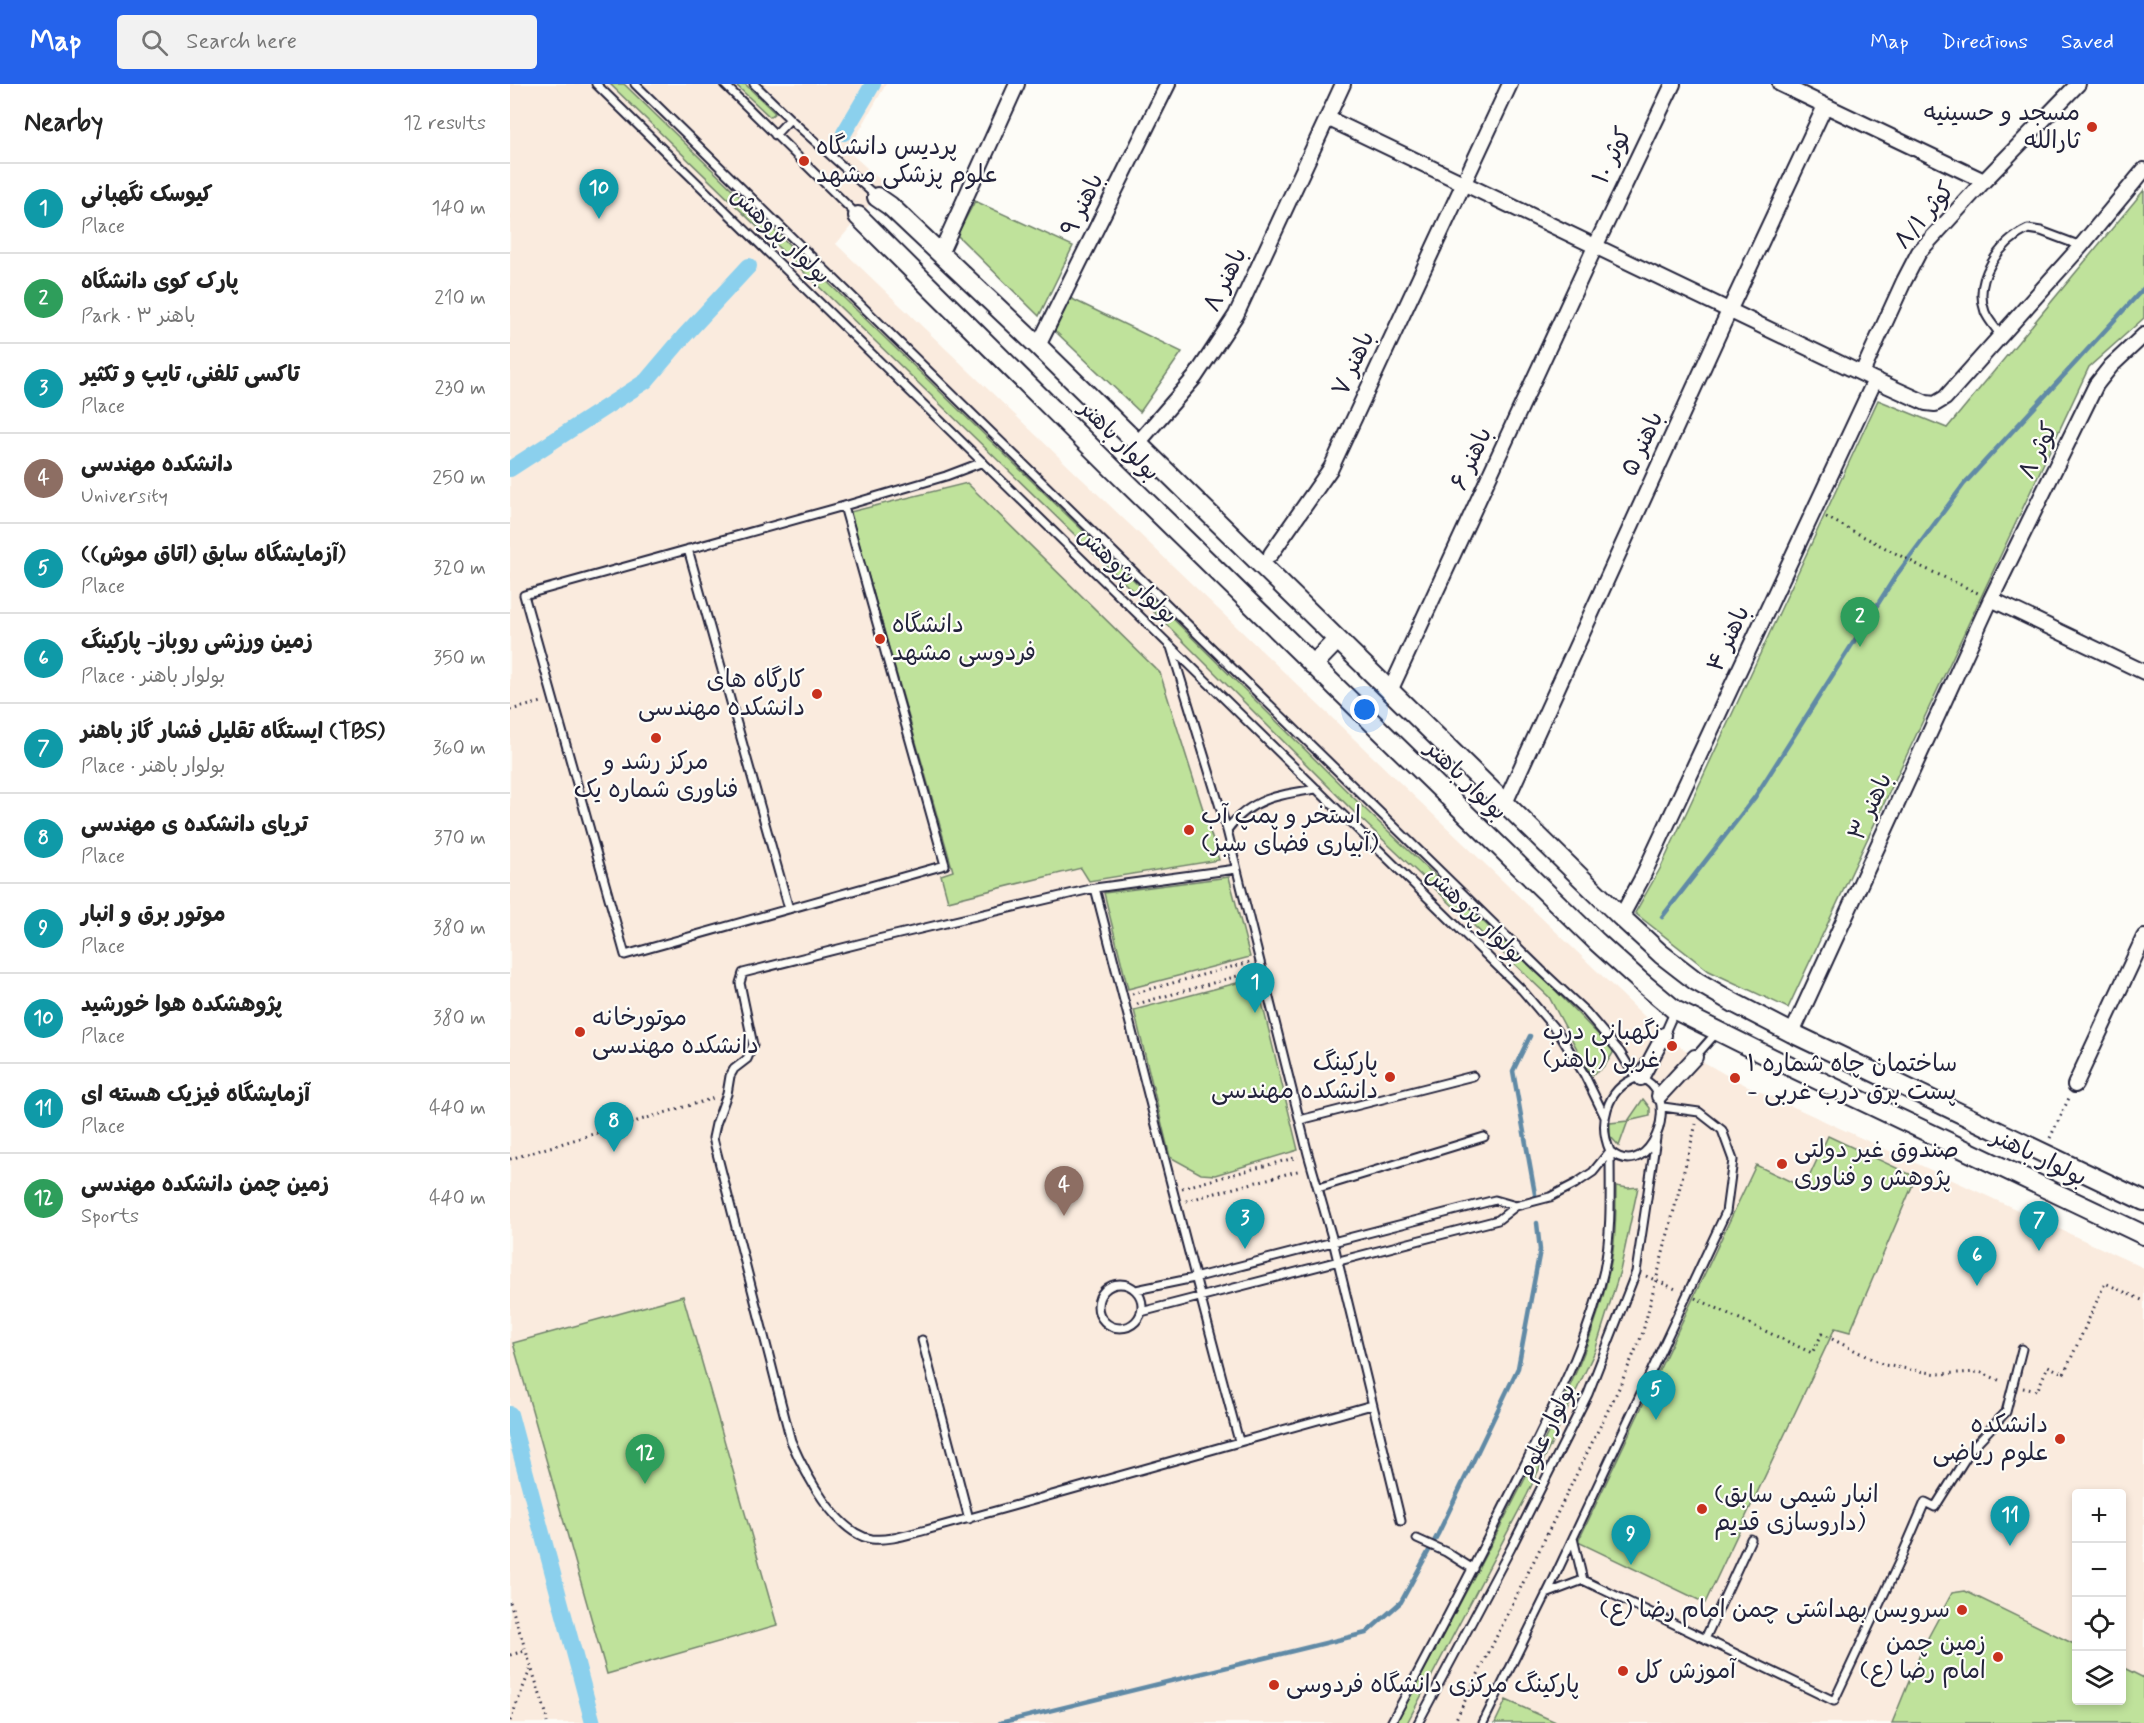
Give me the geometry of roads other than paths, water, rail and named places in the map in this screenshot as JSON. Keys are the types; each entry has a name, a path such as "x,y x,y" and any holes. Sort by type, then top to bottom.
{"street":[{"path":"940,254 1017,84"},
{"name":"باهنر ۹","path":"1038,346 1168,84"},
{"name":"باهنر ۸","path":"1137,444 1196,377 1236,315 1343,84"},
{"name":"باهنر ۷","path":"1271,554 1331,468 1510,84"},
{"name":"کوثر ۱۰","path":"1595,246 1673,84"},
{"path":"1780,84 1984,181"},
{"name":"کوثر ۸/۱","path":"1869,377 1904,281 1919,252 2078,84"},
{"name":"باهنر ۵","path":"1505,803 1729,310 1825,106"},
{"path":"1327,118 1869,377 1926,403 1935,404 1945,398 2001,336 2139,182 2144,171"},
{"path":"864,222 884,201"},
{"name":"بولوار باهنر","path":"884,201 1038,346 1661,954 1696,981 1792,1033 2144,1201"},
{"name":"بولوار باهنر","path":"864,222 1597,942 1676,1010 2144,1235"},
{"name":"باهنر ۶","path":"1390,691 1595,246"},
{"name":"کوثر ۸","path":"1991,599 2096,385 2111,366 2144,335"},
{"name":"باهنر ۴","path":"1621,917 1641,880 1813,511 1869,377"},
{"path":"1991,599 2144,672"},
{"name":"باهنر ۳","path":"1792,1033 1991,599"},
{"path":"1313,664 1337,640"},
{"path":"2075,1086 2144,937"},
{"path":"1639,1078 1664,1035"},
{"path":"1661,1102 1695,1057"}],"lane":[{"name":"بولوار پژوهش","path":"596,84 1522,990 1560,1035 1584,1074 1605,1117"},
{"name":"بولوار پژوهش","path":"635,84 1586,1012 1639,1078"},
{"path":"724,84 864,222"},
{"path":"754,84 790,119 884,201"},
{"path":"775,135 790,119"},
{"path":"2001,336 1985,312 1983,297 1986,275 1998,252 2028,229 2041,231 2081,246"},
{"path":"844,506 945,865 625,955 524,595 844,506 946,476 983,462"},
{"path":"688,549 789,909"},
{"path":"1170,646 1227,830 1308,1154 1333,1241 1336,1261 1401,1521"},
{"path":"1227,830 1252,805 1281,794 1317,789"},
{"path":"1236,869 1095,888 743,973 740,982 753,1045 747,1059 734,1069 730,1076 727,1094 713,1138 791,1441 815,1490 837,1515 858,1533 872,1539 891,1538 969,1519 1372,1405"},
{"path":"1095,888 1177,1203 1194,1278 1239,1441"},
{"path":"1664,1035 1676,1010"},
{"path":"1695,1057 1718,1031"},
{"path":"1300,1120 1473,1076"},
{"path":"1639,1078 1652,1084 1661,1102 1661,1122 1656,1138 1641,1155 1632,1159 1623,1159 1610,1151 1604,1130 1605,1117 1616,1091 1625,1082 1639,1078"},
{"path":"1482,1723 1573,1538 1726,1212 1733,1160 1722,1130 1699,1112 1661,1102"},
{"path":"1318,1188 1484,1137"},
{"name":"بولوار علوم","path":"1418,1723 1511,1548 1588,1395 1636,1272 1656,1138"},
{"path":"1142,1312 1498,1220 1516,1206 1550,1197 1575,1184 1593,1172 1610,1151"},
{"name":"بولوار علوم","path":"1391,1723 1473,1569 1571,1371 1604,1269 1610,1225 1610,1151"},
{"path":"1136,1290 1194,1278 1495,1200 1516,1206"},
{"path":"1122,1283 1136,1290 1140,1297 1142,1312 1138,1319 1125,1328 1110,1326 1099,1315 1098,1299 1107,1287 1122,1283"},
{"path":"922,1340 969,1519"},
{"path":"1546,1594 1583,1580 1834,1701 1900,1560 1924,1502 1935,1507 1971,1448 2006,1412 2022,1349"},
{"path":"1573,1538 1583,1580"},
{"path":"1417,1539 1446,1552 1473,1569"},
{"path":"1705,1639 1751,1539"}],"waterway":[{"path":"844,133 873,84"},
{"path":"510,469 646,381 749,266"},
{"path":"1662,917 1755,797 1895,577 1964,484 2144,288"},
{"path":"1530,1036 1513,1071 1535,1194"},
{"path":"1000,1723 1366,1633 1401,1602 1438,1534 1518,1368 1540,1250 1537,1223"},
{"path":"510,1414 593,1723"}],"place":[{"name":"مسجد و حسینیه ثارالله","path":"2092,127"},
{"name":"پردیس دانشگاه علوم پزشکی مشهد","path":"804,161"},
{"name":"پژوهشکده هوا خورشید","path":"599,219"},
{"name":"دانشگاه فردوسی مشهد","path":"880,639"},
{"name":"پارک کوی دانشگاه","path":"1860,647"},
{"name":"کارگاه های دانشکده مهندسی","path":"817,694"},
{"name":"مرکز رشد و فناوری شماره یک","path":"656,738"},
{"name":"استخر و پمپ آب (آبیاری فضای سبز)","path":"1189,830"},
{"name":"کیوسک نگهبانی","path":"1255,1013"},
{"name":"موتورخانه دانشکده مهندسی","path":"580,1032"},
{"name":"نگهبانی درب غربی (باهنر)","path":"1672,1046"},
{"name":"پارکینگ دانشکده مهندسی","path":"1390,1077"},
{"name":"ساختمان چاه شماره ۱ - پست برق درب غربی","path":"1735,1078"},
{"name":"تریای دانشکده ی مهندسی","path":"614,1152"},
{"name":"صندوق غیر دولتی پژوهش و فناوری","path":"1782,1164"},
{"name":"دانشکده مهندسی","path":"1064,1216"},
{"name":"تاکسی تلفنی، تایپ و تکثیر","path":"1245,1249"},
{"name":"ایستگاه تقلیل فشار گاز باهنر (TBS)","path":"2039,1251"},
{"name":"زمین ورزشی روباز- پارکینگ","path":"1977,1286"},
{"name":"(آزمایشگاه سابق (اتاق موش))","path":"1656,1420"},
{"name":"دانشکده علوم ریاضی","path":"2060,1439"},
{"name":"زمین چمن دانشکده مهندسی","path":"645,1484"},
{"name":"(انبار شیمی سابق داروسازی قدیم)","path":"1702,1509"},
{"name":"آزمایشگاه فیزیک هسته ای","path":"2010,1546"},
{"name":"موتور برق و انبار","path":"1631,1565"},
{"name":"سرویس بهداشتی چمن امام رضا (ع)","path":"1962,1610"},
{"name":"زمین چمن امام رضا (ع)","path":"1998,1657"},
{"name":"آموزش کل","path":"1623,1671"},
{"name":"پارکینگ مرکزی دانشگاه فردوسی","path":"1274,1685"}]}
